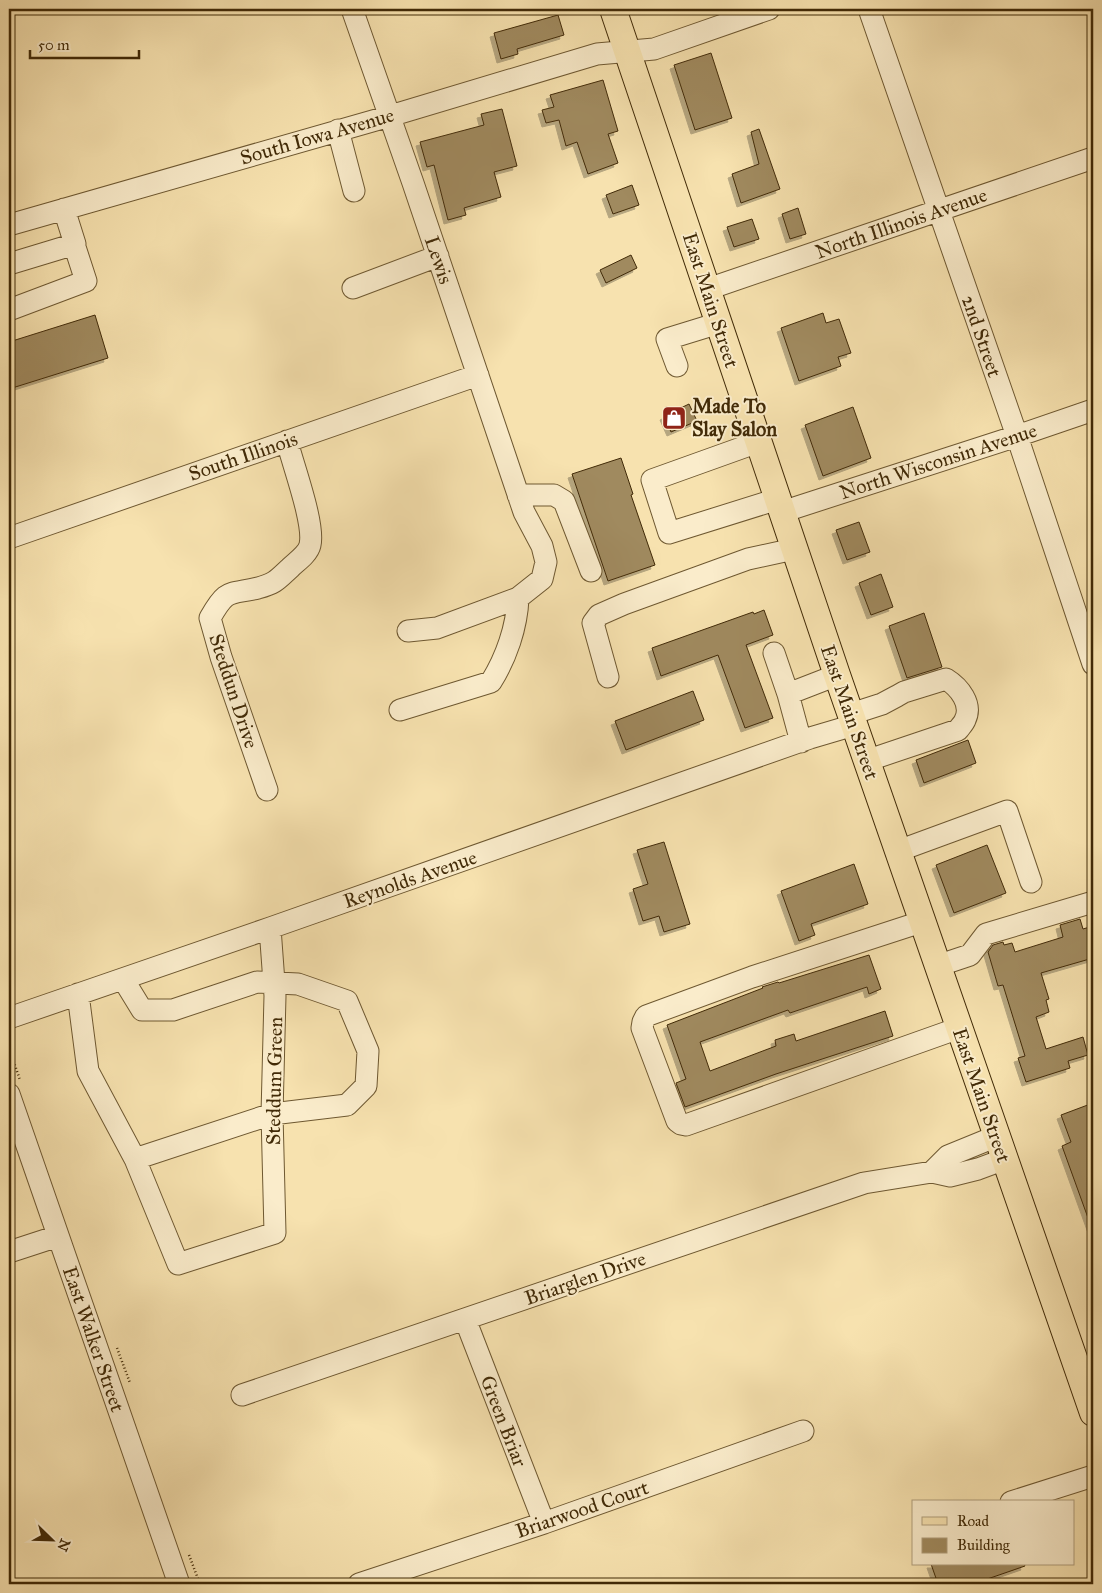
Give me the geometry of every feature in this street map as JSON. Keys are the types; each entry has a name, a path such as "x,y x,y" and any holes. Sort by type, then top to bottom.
{"main road":[{"name":"East Main Street","path":"613,9 921,922 1093,1413"}],"street":[{"name":"Lewis","path":"352,9 438,256 521,504 542,546 546,562 542,579 518,598 437,628 408,631"},
{"name":"South Iowa Avenue","path":"9,225 390,116 597,54 654,49 769,9"},
{"name":"2nd Street","path":"869,9 1017,436 1093,664"},
{"path":"338,130 354,191"},
{"name":"North Illinois Avenue","path":"708,289 1093,158"},
{"path":"9,310 86,281 64,209"},
{"path":"9,264 74,244"},
{"path":"353,288 438,256"},
{"path":"677,366 667,339 719,322"},
{"name":"South Illinois","path":"9,538 478,375"},
{"name":"North Wisconsin Avenue","path":"758,442 652,480 669,533 780,505 1017,436 1093,410"},
{"name":"Steddun Drive","path":"267,790 221,657 210,618 220,600 233,591 258,588 276,582 310,547 311,527 287,441"},
{"path":"521,504 554,495 564,501 591,570"},
{"path":"608,676 593,623 599,615 624,604 748,559 794,549"},
{"path":"400,710 491,682 499,669 511,636 518,611 518,598"},
{"path":"774,653 806,740"},
{"path":"788,694 837,675"},
{"name":"Reynolds Avenue","path":"9,1018 806,740 852,720 904,692 946,680 955,685 963,694 968,711 965,720 958,730 866,761"},
{"path":"898,851 1007,811 1031,882"},
{"path":"937,966 970,955 986,934 1093,902"},
{"path":"921,922 752,977 646,1016 642,1028 677,1121 686,1125 959,1028"},
{"name":"Steddum Green","path":"135,1159 178,1264 275,1233 272,1114 275,996 270,928"},
{"path":"78,994 88,1071 135,1159 272,1114 347,1105 366,1086 368,1050 347,1001 298,984 257,982 173,1010 142,1010 123,979"},
{"name":"East Walker Street","path":"9,1094 179,1584"},
{"name":"Briarglen Drive","path":"242,1395 864,1183 932,1172 950,1176 978,1170 1001,1148"},
{"path":"9,1252 58,1236"},
{"name":"Green Briar","path":"465,1319 544,1523"},
{"name":"Briarwood Court","path":"359,1584 544,1523 803,1431"},
{"path":"1017,1500 1093,1476"}],"building":[{"path":"558,15 564,35 517,49 518,54 501,59 494,33"},
{"path":"711,53 732,118 695,130 674,65"},
{"path":"603,80 618,131 608,134 618,163 588,174 577,142 566,146 559,120 546,123 542,110 554,107 550,95"},
{"path":"502,109 517,166 494,172 501,197 464,208 466,215 448,220 434,165 427,167 420,142 484,125 481,114"},
{"path":"759,129 780,189 741,203 732,174 759,164 751,132"},
{"path":"632,185 639,205 613,214 606,195"},
{"path":"798,208 806,234 790,239 782,214"},
{"path":"752,219 759,239 734,247 727,227"},
{"path":"631,255 637,268 606,283 600,270"},
{"path":"823,313 826,323 839,319 851,353 838,357 841,366 799,381 781,328"},
{"path":"95,315 108,358 9,389 9,342"},
{"path":"689,404 697,421 671,432 664,416"},
{"path":"853,407 871,458 823,476 805,425"},
{"path":"621,458 633,494 631,495 655,565 608,581 572,474"},
{"path":"859,522 870,552 847,560 836,530"},
{"path":"881,574 893,607 871,615 859,583"},
{"path":"764,610 773,635 746,645 773,718 745,728 718,655 661,676 652,648 753,612 754,614"},
{"path":"924,613 942,667 907,678 889,626"},
{"path":"693,691 704,720 626,750 615,721"},
{"path":"968,740 976,763 924,783 916,760"},
{"path":"664,842 690,924 664,932 659,916 643,921 633,889 648,884 637,850"},
{"path":"987,845 1006,893 954,913 936,865"},
{"path":"854,864 868,904 811,924 815,935 799,941 781,891"},
{"path":"1080,919 1083,929 1093,926 1093,958 1041,973 1049,999 1046,1000 1049,1012 1036,1017 1046,1049 1083,1037 1088,1055 1068,1061 1070,1068 1026,1082 1018,1058 1025,1056 1003,985 998,986 988,952 993,945 1003,942 1004,945 1012,943 1015,952 1063,937 1060,925"},
{"path":"869,955 881,989 869,994 867,987 790,1013 788,1010 700,1042 710,1071 776,1046 775,1040 794,1034 796,1041 885,1011 893,1036 776,1074 685,1107 676,1083 686,1079 667,1025 762,987"},
{"path":"1093,1103 1092,1229 1062,1146 1071,1142 1061,1115"},
{"path":"932,1566 1025,1566 973,1584 938,1584"}],"place":[{"name":"Made To Slay Salon","path":"674,418"}]}
